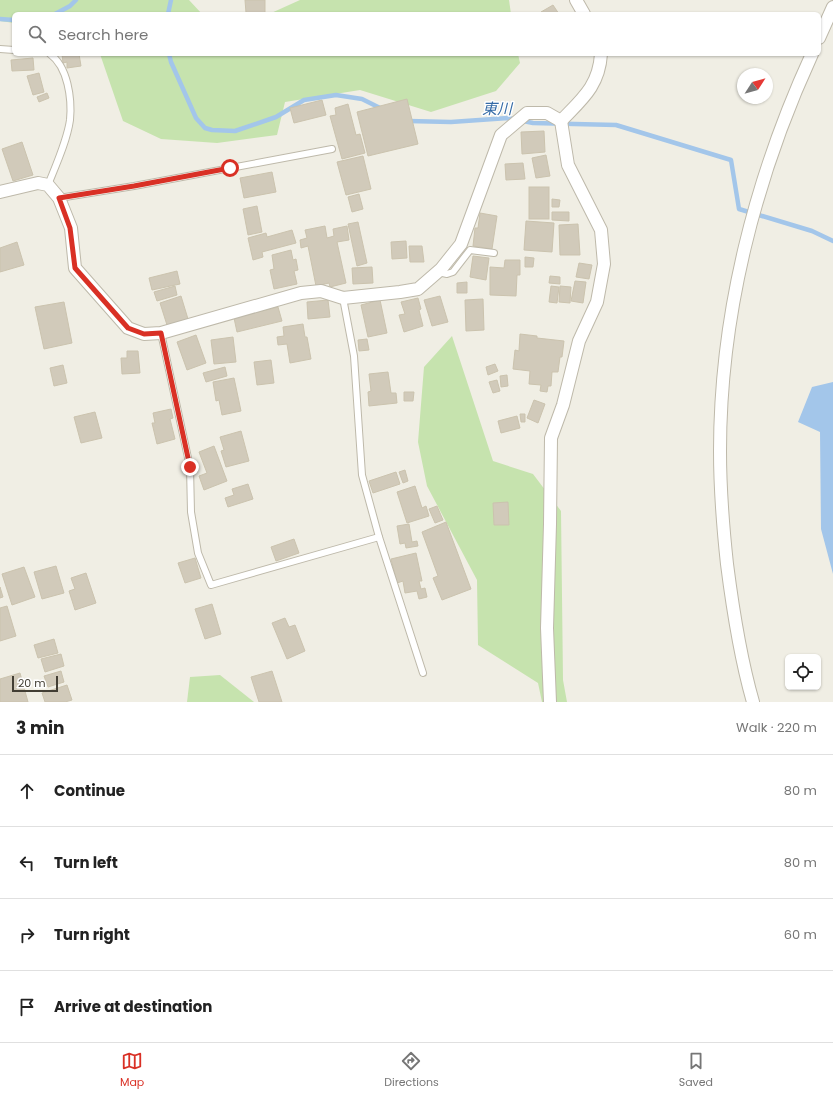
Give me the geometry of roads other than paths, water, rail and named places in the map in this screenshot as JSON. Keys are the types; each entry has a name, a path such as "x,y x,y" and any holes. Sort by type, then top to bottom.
{"street":[{"path":"576,0 583,12"},
{"path":"821,34 833,7"},
{"path":"561,121 591,89 600,67 601,56"},
{"path":"753,702 737,630 724,535 720,451 724,372 734,298 763,180 784,120 811,56"},
{"path":"0,192 38,183 48,185 59,198 70,228 75,268 128,328 144,334 161,333 301,293 321,291 343,298 418,289 438,272 461,244 501,135 527,113 546,113 561,121"},
{"path":"550,702 547,628 551,438 563,404 579,341 597,302 604,264 601,230 568,165 561,121"}],"lane":[{"path":"0,49 12,50"},
{"path":"48,185 62,151 70,120 69,84 61,67 52,56"},
{"path":"59,198 134,186 332,149"},
{"path":"438,272 447,274 453,272 470,250 494,253"},
{"path":"343,298 354,356 362,475 379,536 423,673"},
{"path":"161,333 190,467 191,512 198,553 211,585 379,536"}],"water":[{"path":"833,382 833,574 821,529 820,432 798,422 812,387"}],"waterway":[{"name":"東川","path":"59,12 70,6 76,0"},
{"name":"東川","path":"168,12 171,0"},
{"name":"東川","path":"0,19 12,20"},
{"name":"東川","path":"170,56 196,118 205,128 212,130 235,131 276,117 304,100 336,95 362,99 382,109"},
{"name":"東川","path":"408,121 451,122 508,118 533,123 616,125 731,160 739,209 812,231 833,241"}]}
